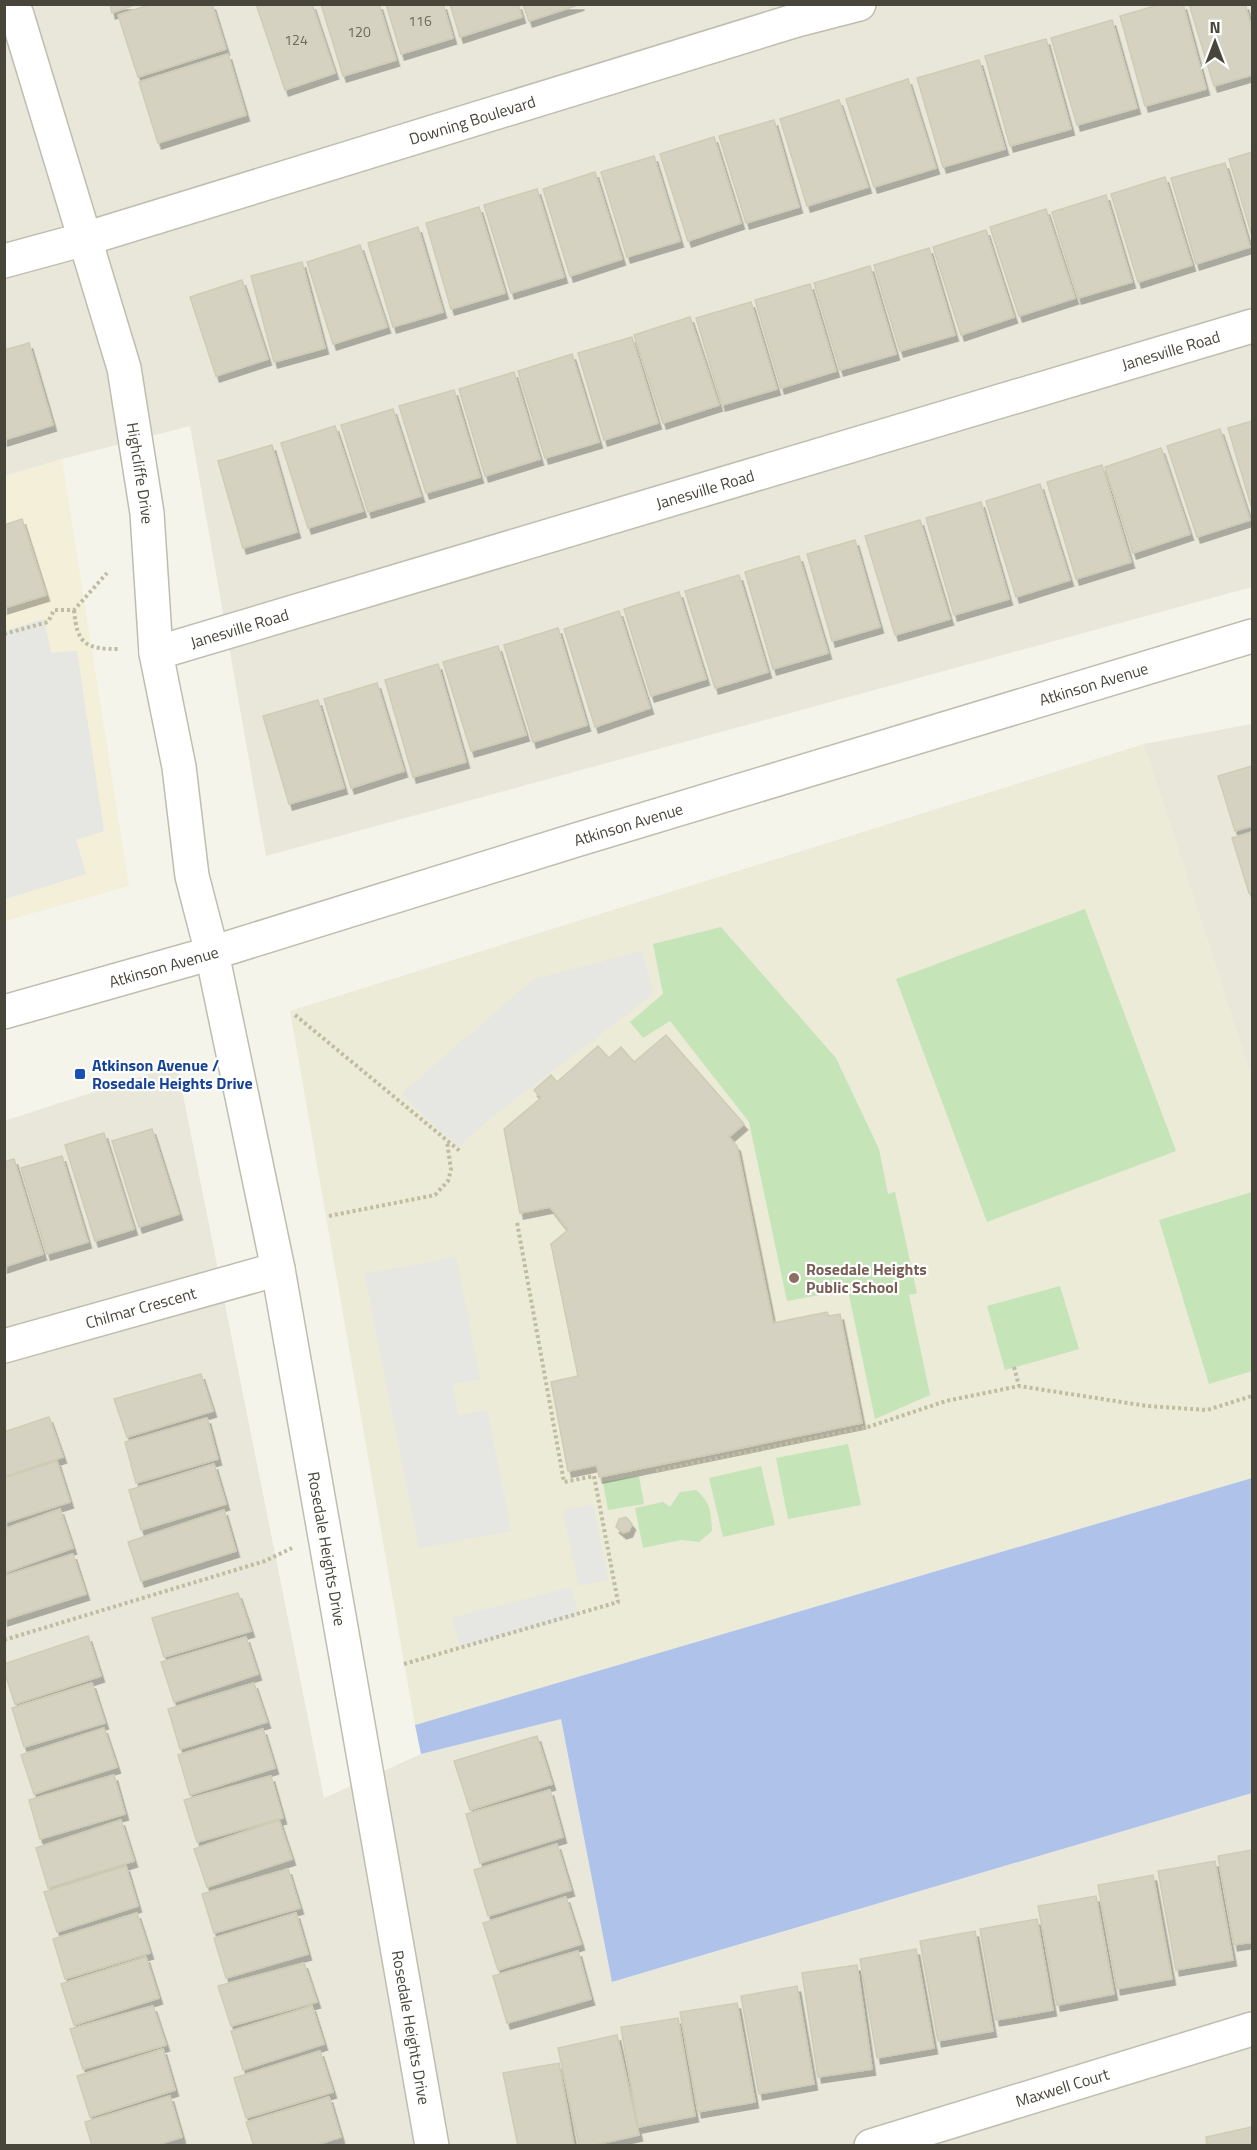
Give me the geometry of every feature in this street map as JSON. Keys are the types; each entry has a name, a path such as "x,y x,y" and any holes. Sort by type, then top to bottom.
{"street":[{"name":"Highcliffe Drive","path":"11,4 17,15 124,368 147,513 156,653 179,767 192,876 212,953"},
{"name":"Downing Boulevard","path":"4,261 85,239 795,12 859,4"},
{"name":"Janesville Road","path":"156,653 1252,326"},
{"name":"Atkinson Avenue","path":"4,1012 212,953 576,840 1252,636"},
{"name":"Rosedale Heights Drive","path":"212,953 278,1269 432,2145"},
{"name":"Chilmar Crescent","path":"4,1346 278,1269"},
{"name":"Maxwell Court","path":"872,2145 1252,2029"}],"path":[{"path":"106,573 74,610 75,627 80,639 95,649 119,649"},
{"path":"4,634 48,622 54,610 74,610"},
{"path":"294,1015 461,1152"},
{"path":"329,1216 435,1195 448,1181 451,1170 446,1140"},
{"path":"404,1664 618,1602 594,1476 564,1482 517,1222"},
{"path":"1014,1367 1019,1386"},
{"path":"656,1471 868,1427 946,1401 1019,1386 1147,1406 1207,1410 1252,1396"},
{"path":"4,1640 265,1562 294,1547"}],"shaded area":[{"path":"5,5 1252,5 1252,587 266,856 190,426 5,476"},
{"path":"62,459 129,886 5,921 5,476"},
{"path":"44,619 51,653 77,651 104,831 76,840 86,874 5,899 5,631"},
{"path":"1252,724 1252,1079 1144,744"},
{"name":"Rosedale Heights Public School","path":"1144,744 1252,1079 1252,1478 415,1725 290,1011"},
{"path":"642,951 653,994 488,1120 459,1147 401,1094 534,979"},
{"path":"177,1065 324,1798 421,1754 561,1719 613,1982 1252,1793 1252,2145 5,2145 4,1121"},
{"path":"456,1257 480,1379 452,1384 458,1415 487,1410 511,1531 419,1548 365,1274"},
{"path":"593,1505 608,1580 579,1586 563,1510"},
{"path":"571,1587 579,1617 460,1647 452,1618"}],"green space":[{"path":"1085,909 1176,1151 987,1222 896,979"},
{"path":"721,927 836,1058 879,1149 888,1194 895,1192 917,1293 909,1295 930,1395 875,1419 848,1290 787,1301 749,1122 670,1021 643,1038 630,1022 663,994 653,944"},
{"path":"1252,1192 1252,1371 1209,1384 1159,1220"},
{"path":"1060,1286 1079,1349 1005,1370 987,1306"},
{"path":"848,1444 861,1505 788,1519 776,1458"},
{"path":"761,1466 775,1525 723,1537 709,1478"},
{"path":"639,1476 644,1504 608,1510 603,1482"},
{"path":"696,1490 705,1499 709,1508 712,1531 699,1542 681,1540 643,1548 635,1508 663,1502 670,1507 680,1492"}],"water":[{"path":"1252,1478 1252,1793 612,1982 561,1719 421,1754 415,1725"}],"building":[{"path":"110,4 137,4 112,13"},
{"path":"152,4 212,4 226,49 138,77 118,15"},
{"path":"263,4 312,4 335,73 285,90 257,7"},
{"path":"321,4 379,4 396,60 343,76"},
{"path":"386,4 443,4 453,38 401,54"},
{"path":"450,4 518,4 522,17 460,37"},
{"path":"523,4 581,4 529,21"},
{"path":"1162,4 1183,4 1206,89 1145,106 1120,16"},
{"path":"1189,4 1245,4 1252,29 1252,75 1214,86"},
{"path":"1112,20 1137,108 1077,125 1051,38"},
{"path":"1046,39 1071,129 1010,146 985,56"},
{"path":"228,54 246,115 158,143 139,82"},
{"path":"979,60 1005,149 943,167 917,78"},
{"path":"908,79 936,168 874,187 846,99"},
{"path":"839,100 868,187 807,206 780,119"},
{"path":"774,120 799,207 746,223 719,136"},
{"path":"714,137 741,223 688,241 660,154"},
{"path":"1252,152 1252,236 1229,159"},
{"path":"654,156 680,241 627,257 601,172"},
{"path":"1225,163 1250,247 1196,264 1171,178"},
{"path":"595,172 622,259 570,276 543,189"},
{"path":"1165,177 1192,265 1138,282 1111,194"},
{"path":"537,189 564,277 511,293 484,205"},
{"path":"1106,195 1132,282 1078,298 1052,212"},
{"path":"479,207 505,293 451,309 426,223"},
{"path":"1046,209 1075,298 1019,316 990,227"},
{"path":"418,227 443,312 393,327 368,243"},
{"path":"986,230 1014,317 961,335 933,247"},
{"path":"360,245 387,327 333,344 307,262"},
{"path":"929,248 955,335 900,351 874,265"},
{"path":"302,262 325,348 274,362 251,276"},
{"path":"870,266 896,354 840,370 814,283"},
{"path":"242,280 268,359 216,376 190,297"},
{"path":"810,284 836,371 781,388 755,300"},
{"path":"751,302 777,389 722,405 696,318"},
{"path":"690,317 719,405 663,423 634,335"},
{"path":"632,337 658,423 604,440 578,353"},
{"path":"29,343 53,425 4,440 4,350"},
{"path":"572,354 599,442 545,458 518,371"},
{"path":"514,372 540,459 485,476 459,389"},
{"path":"454,390 480,477 426,493 399,406"},
{"path":"393,409 421,496 368,512 341,425"},
{"path":"1252,421 1252,509 1228,428"},
{"path":"335,426 363,511 308,528 281,443"},
{"path":"1220,429 1250,520 1197,537 1167,446"},
{"path":"272,445 297,532 243,548 218,461"},
{"path":"1161,448 1190,534 1133,553 1105,467"},
{"path":"1102,465 1131,562 1076,579 1047,482"},
{"path":"1040,484 1070,580 1016,597 986,501"},
{"path":"981,502 1009,599 954,615 926,518"},
{"path":"22,519 46,595 4,608 4,525"},
{"path":"920,520 950,619 895,635 865,536"},
{"path":"855,540 880,627 832,641 807,554"},
{"path":"799,556 828,653 773,669 745,572"},
{"path":"739,575 768,672 715,688 685,591"},
{"path":"679,592 706,679 651,696 624,609"},
{"path":"619,611 650,708 595,727 564,629"},
{"path":"558,628 587,725 533,742 504,645"},
{"path":"498,646 526,735 471,751 443,662"},
{"path":"438,664 466,762 413,777 385,680"},
{"path":"377,683 404,771 351,788 324,699"},
{"path":"318,700 344,788 289,804 263,716"},
{"path":"1252,766 1252,826 1235,831 1218,776"},
{"path":"1252,832 1252,892 1249,893 1232,838"},
{"path":"666,1035 744,1124 729,1137 737,1146 773,1323 827,1312 829,1316 840,1314 862,1423 599,1477 597,1465 568,1471 551,1382 578,1376 551,1244 568,1230 550,1207 520,1213 504,1129 541,1098 534,1090 551,1075 557,1082 598,1046 609,1058 621,1047 634,1062"},
{"path":"152,1129 179,1214 139,1227 112,1141"},
{"path":"104,1133 134,1229 95,1241 65,1145"},
{"path":"62,1156 88,1242 47,1254 21,1168"},
{"path":"14,1159 43,1254 4,1267 4,1162"},
{"path":"201,1374 213,1411 127,1437 114,1399"},
{"path":"49,1417 63,1457 4,1477 4,1432"},
{"path":"207,1418 218,1459 136,1483 125,1442"},
{"path":"57,1461 70,1502 4,1523 4,1478"},
{"path":"214,1464 226,1504 141,1530 129,1490"},
{"path":"60,1509 73,1548 4,1573 4,1529"},
{"path":"224,1510 236,1551 141,1581 128,1542"},
{"path":"626,1517 632,1524 629,1531 623,1533 616,1527 619,1519"},
{"path":"73,1554 86,1594 4,1620 4,1576"},
{"path":"238,1593 251,1631 164,1657 152,1618"},
{"path":"88,1636 101,1676 15,1704 4,1671 4,1664"},
{"path":"246,1637 258,1674 174,1702 161,1662"},
{"path":"92,1683 105,1723 24,1747 12,1708"},
{"path":"254,1683 267,1722 180,1749 168,1709"},
{"path":"104,1728 117,1767 34,1794 21,1755"},
{"path":"263,1729 275,1768 190,1795 178,1755"},
{"path":"537,1736 552,1784 470,1810 454,1761"},
{"path":"114,1775 125,1814 40,1839 29,1800"},
{"path":"271,1776 283,1818 197,1842 184,1800"},
{"path":"550,1790 563,1837 480,1863 466,1814"},
{"path":"121,1820 134,1861 48,1888 36,1848"},
{"path":"279,1820 292,1859 207,1887 194,1849"},
{"path":"557,1844 571,1890 488,1916 474,1870"},
{"path":"1252,1850 1252,1942 1234,1945 1218,1856"},
{"path":"1215,1861 1233,1960 1176,1970 1158,1871"},
{"path":"126,1866 138,1906 57,1932 44,1892"},
{"path":"288,1869 300,1908 214,1933 202,1894"},
{"path":"1153,1875 1172,1979 1117,1989 1098,1885"},
{"path":"1096,1896 1114,1994 1057,2005 1038,1906"},
{"path":"566,1897 581,1944 498,1970 483,1923"},
{"path":"137,1913 150,1953 65,1979 53,1939"},
{"path":"296,1913 308,1954 226,1978 214,1938"},
{"path":"1037,1919 1053,2010 996,2020 980,1929"},
{"path":"975,1931 993,2031 938,2041 920,1941"},
{"path":"916,1949 934,2048 877,2058 860,1959"},
{"path":"578,1951 591,1999 507,2023 493,1976"},
{"path":"146,1957 159,1998 74,2025 61,1984"},
{"path":"304,1963 317,2002 231,2026 218,1986"},
{"path":"857,1965 872,2069 818,2077 802,1973"},
{"path":"797,1986 814,2084 759,2094 741,1996"},
{"path":"737,2003 755,2102 698,2112 680,2012"},
{"path":"153,2006 166,2045 83,2069 70,2029"},
{"path":"312,2006 324,2044 243,2070 231,2031"},
{"path":"678,2018 695,2116 638,2127 621,2027"},
{"path":"617,2035 639,2135 590,2146 579,2146 558,2048"},
{"path":"163,2049 175,2090 90,2117 77,2076"},
{"path":"320,2051 333,2092 246,2118 234,2078"},
{"path":"559,2063 574,2146 518,2146 503,2073"},
{"path":"170,2096 182,2137 154,2146 92,2146 85,2122"},
{"path":"329,2097 341,2137 313,2146 254,2146 246,2122"},
{"path":"1252,2127 1252,2146 1207,2146 1206,2137"}],"place":[{"name":"Atkinson Avenue / Rosedale Heights Drive","path":"80,1074"},
{"name":"Rosedale Heights Public School","path":"794,1278"}]}
